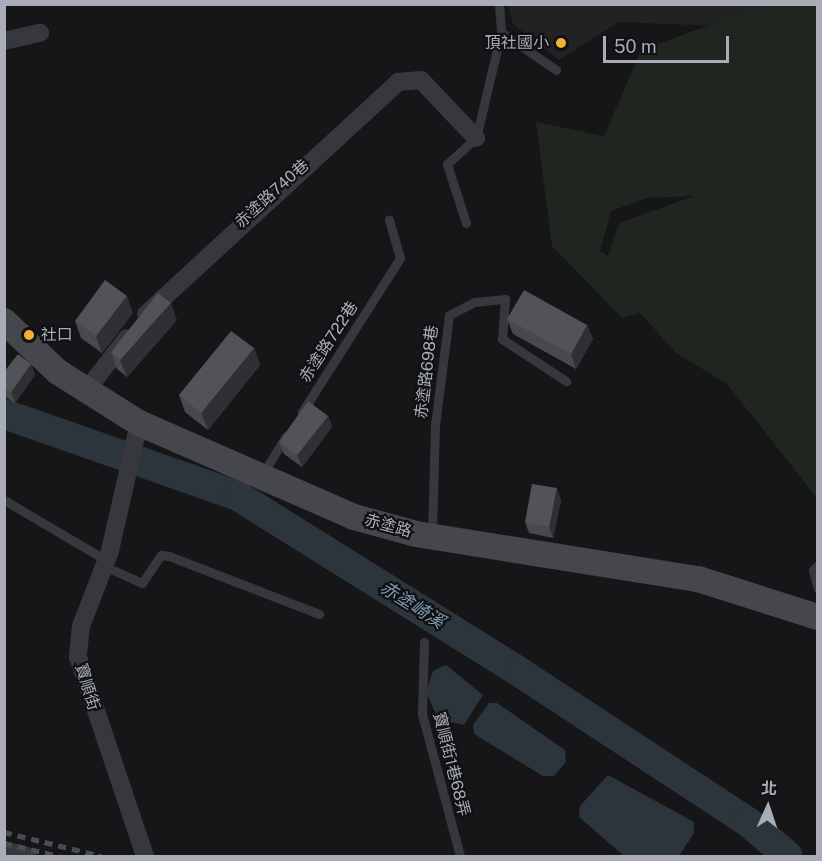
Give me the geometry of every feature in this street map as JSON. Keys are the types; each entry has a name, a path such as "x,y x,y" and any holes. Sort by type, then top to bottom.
{"street":[{"path":"4,41 40,33"},
{"name":"赤塗路740巷","path":"86,391 155,303 398,82 421,80 476,138"},
{"name":"赤塗路","path":"4,321 86,391 139,431 261,476 354,517 432,536 698,579 818,617"},
{"name":"寶順街","path":"139,431 105,563 81,626 78,657 145,856"},
{"path":"4,850 27,856"}],"lane":[{"path":"466,223 447,164 476,138 501,32 499,4"},
{"path":"501,32 556,70"},
{"name":"赤塗路722巷","path":"261,476 400,258 389,220"},
{"name":"赤塗路698巷","path":"432,536 435,425 449,315 475,302 505,299 502,339 566,381"},
{"path":"4,500 105,563 142,583 161,555 169,556 319,614"},
{"path":"818,565 813,570 818,589"},
{"name":"寶順街1巷68弄","path":"424,642 422,714 460,856"}],"shaded area":[{"name":"頂社國小","path":"508,5 767,5 743,27 619,22 559,60 513,24"},
{"path":"766,5 817,5 817,498 727,384 676,353 640,313 622,318 552,246 536,122 604,136 641,50","holes":["694,196 619,223 608,256 600,251 611,211 648,198"]},
{"path":"446,665 483,695 464,725 438,719 426,692 433,671"},
{"path":"489,703 497,703 565,750 566,762 554,776 543,776 474,734 473,725"},
{"path":"608,775 694,822 694,833 679,856 624,856 579,817 580,806"}],"building":[{"path":"105,280 127,296 96,336 75,321"},
{"path":"524,290 587,325 571,354 507,319"},
{"path":"158,293 171,303 120,360 111,352"},
{"path":"231,331 254,348 201,413 179,395"},
{"path":"18,354 31,364 11,392 4,387 4,372"},
{"path":"308,401 328,416 297,455 279,442"},
{"path":"532,484 557,488 549,527 525,522"}],"waterway":[{"name":"赤塗崎溪","path":"4,414 238,496 521,673 748,822 788,856"}],"railway":[{"path":"4,832 101,856"},
{"path":"4,843 59,856"}],"place":[{"name":"頂社國小","path":"561,43"},
{"name":"社口","path":"29,335"}]}
